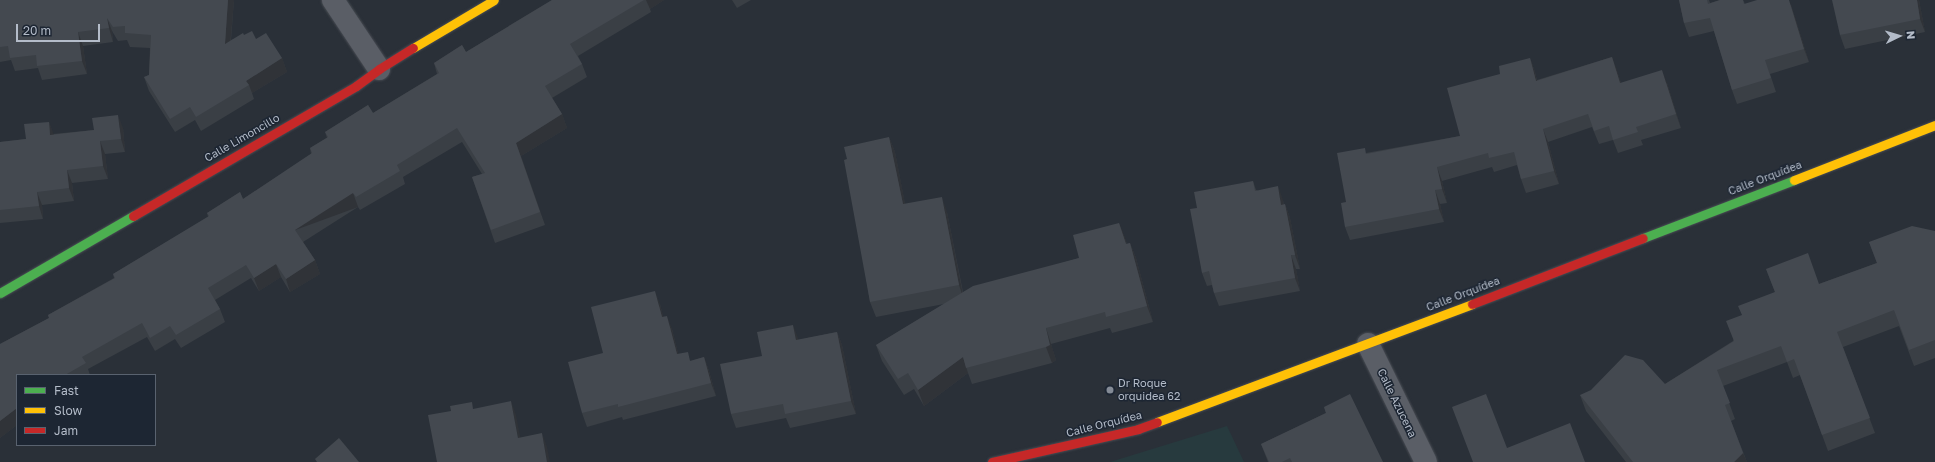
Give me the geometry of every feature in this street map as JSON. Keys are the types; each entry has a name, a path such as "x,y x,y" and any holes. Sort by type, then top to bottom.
{"street":[{"path":"333,0 379,69"},
{"name":"Calle Limoncillo","path":"0,293 356,86 379,69 494,0"},
{"name":"Calle Orquídea","path":"992,462 1138,429 1368,344 1935,125"},
{"name":"Calle Azucena","path":"1368,344 1426,462"}],"green space":[{"path":"1227,426 1244,462 1110,462"}],"building":[{"path":"0,0 228,0 225,44 243,33 244,35 252,31 256,39 266,33 282,58 246,81 249,85 196,117 190,107 170,119 144,77 149,75 151,35 125,33 125,26 113,27 107,18 109,28 78,32 82,61 37,66 36,55 10,58 8,46 0,47"},
{"path":"552,0 644,0 570,44 582,64 545,86 562,114 516,143 540,212 491,230 472,177 485,173 457,128 397,165 400,171 356,197 353,193 295,230 315,260 286,279 276,264 254,278 246,265 208,288 220,309 176,335 170,326 150,338 142,323 82,357 86,363 67,374 16,374 16,409 0,421 0,344 49,318 48,315 115,278 113,274 209,216 207,213 240,192 243,199 312,153 310,148 328,137 325,132 368,105 373,113 439,73 434,63 462,45 466,52"},
{"path":"1679,0 1707,0 1708,4 1720,0 1743,0 1744,4 1757,0 1789,0 1804,49 1765,60 1771,78 1732,90 1710,18 1684,23"},
{"path":"1832,0 1917,0 1920,19 1840,35"},
{"path":"1612,57 1620,83 1662,70 1676,114 1636,127 1638,132 1613,140 1609,126 1594,131 1588,114 1543,129 1554,171 1521,179 1514,152 1489,158 1488,153 1437,167 1442,189 1435,190 1439,209 1345,227 1341,203 1346,202 1337,153 1365,148 1366,154 1460,136 1447,88 1500,74 1499,66 1530,58 1536,81"},
{"path":"118,115 121,139 100,141 103,166 67,170 69,188 37,192 39,206 0,210 0,142 26,139 24,124 49,122 50,135 94,130 92,118"},
{"path":"889,137 903,204 942,197 959,285 870,302 844,160 847,159 844,147"},
{"path":"1253,181 1255,191 1278,186 1281,205 1285,204 1295,255 1291,255 1295,278 1214,293 1209,271 1202,273 1190,209 1197,208 1194,192"},
{"path":"1119,223 1126,244 1130,243 1147,306 1106,317 1105,312 1046,328 1050,345 1046,347 966,368 963,357 918,390 908,373 898,379 876,345 973,286 1079,258 1073,235"},
{"path":"1912,226 1935,231 1935,340 1909,350 1894,310 1837,332 1870,418 1822,435 1794,359 1787,362 1781,346 1717,370 1730,403 1725,405 1743,453 1734,462 1633,462 1580,395 1591,390 1625,355 1643,360 1665,384 1734,341 1726,321 1742,315 1738,306 1775,292 1766,269 1808,253 1819,284 1877,263 1869,242"},
{"path":"655,291 662,317 667,316 677,354 688,352 690,361 704,357 711,383 618,407 618,404 582,413 568,362 603,353 591,307"},
{"path":"793,325 796,340 837,332 851,401 785,414 783,404 731,414 720,364 762,356 757,332"},
{"path":"1350,394 1383,462 1292,462 1290,458 1282,462 1269,462 1261,444 1326,413 1324,407"},
{"path":"1486,394 1507,448 1570,423 1585,462 1473,462 1452,407"},
{"path":"511,401 518,438 542,433 547,462 437,462 428,415 451,411 450,406 472,402 473,409"},
{"path":"339,438 359,462 317,462 315,459"}],"traffic: fast":[{"path":"1643,238 1794,180"},
{"path":"0,293 133,216"}],"traffic: slow":[{"path":"413,48 494,0"},
{"path":"1794,180 1935,125"},
{"path":"1157,422 1472,304"}],"traffic: jam":[{"path":"133,216 356,86 379,69 413,48"},
{"path":"1472,304 1643,238"},
{"path":"992,462 1138,429 1157,422"}],"place":[{"name":"Dr Roque orquidea 62","path":"1110,390"}]}
